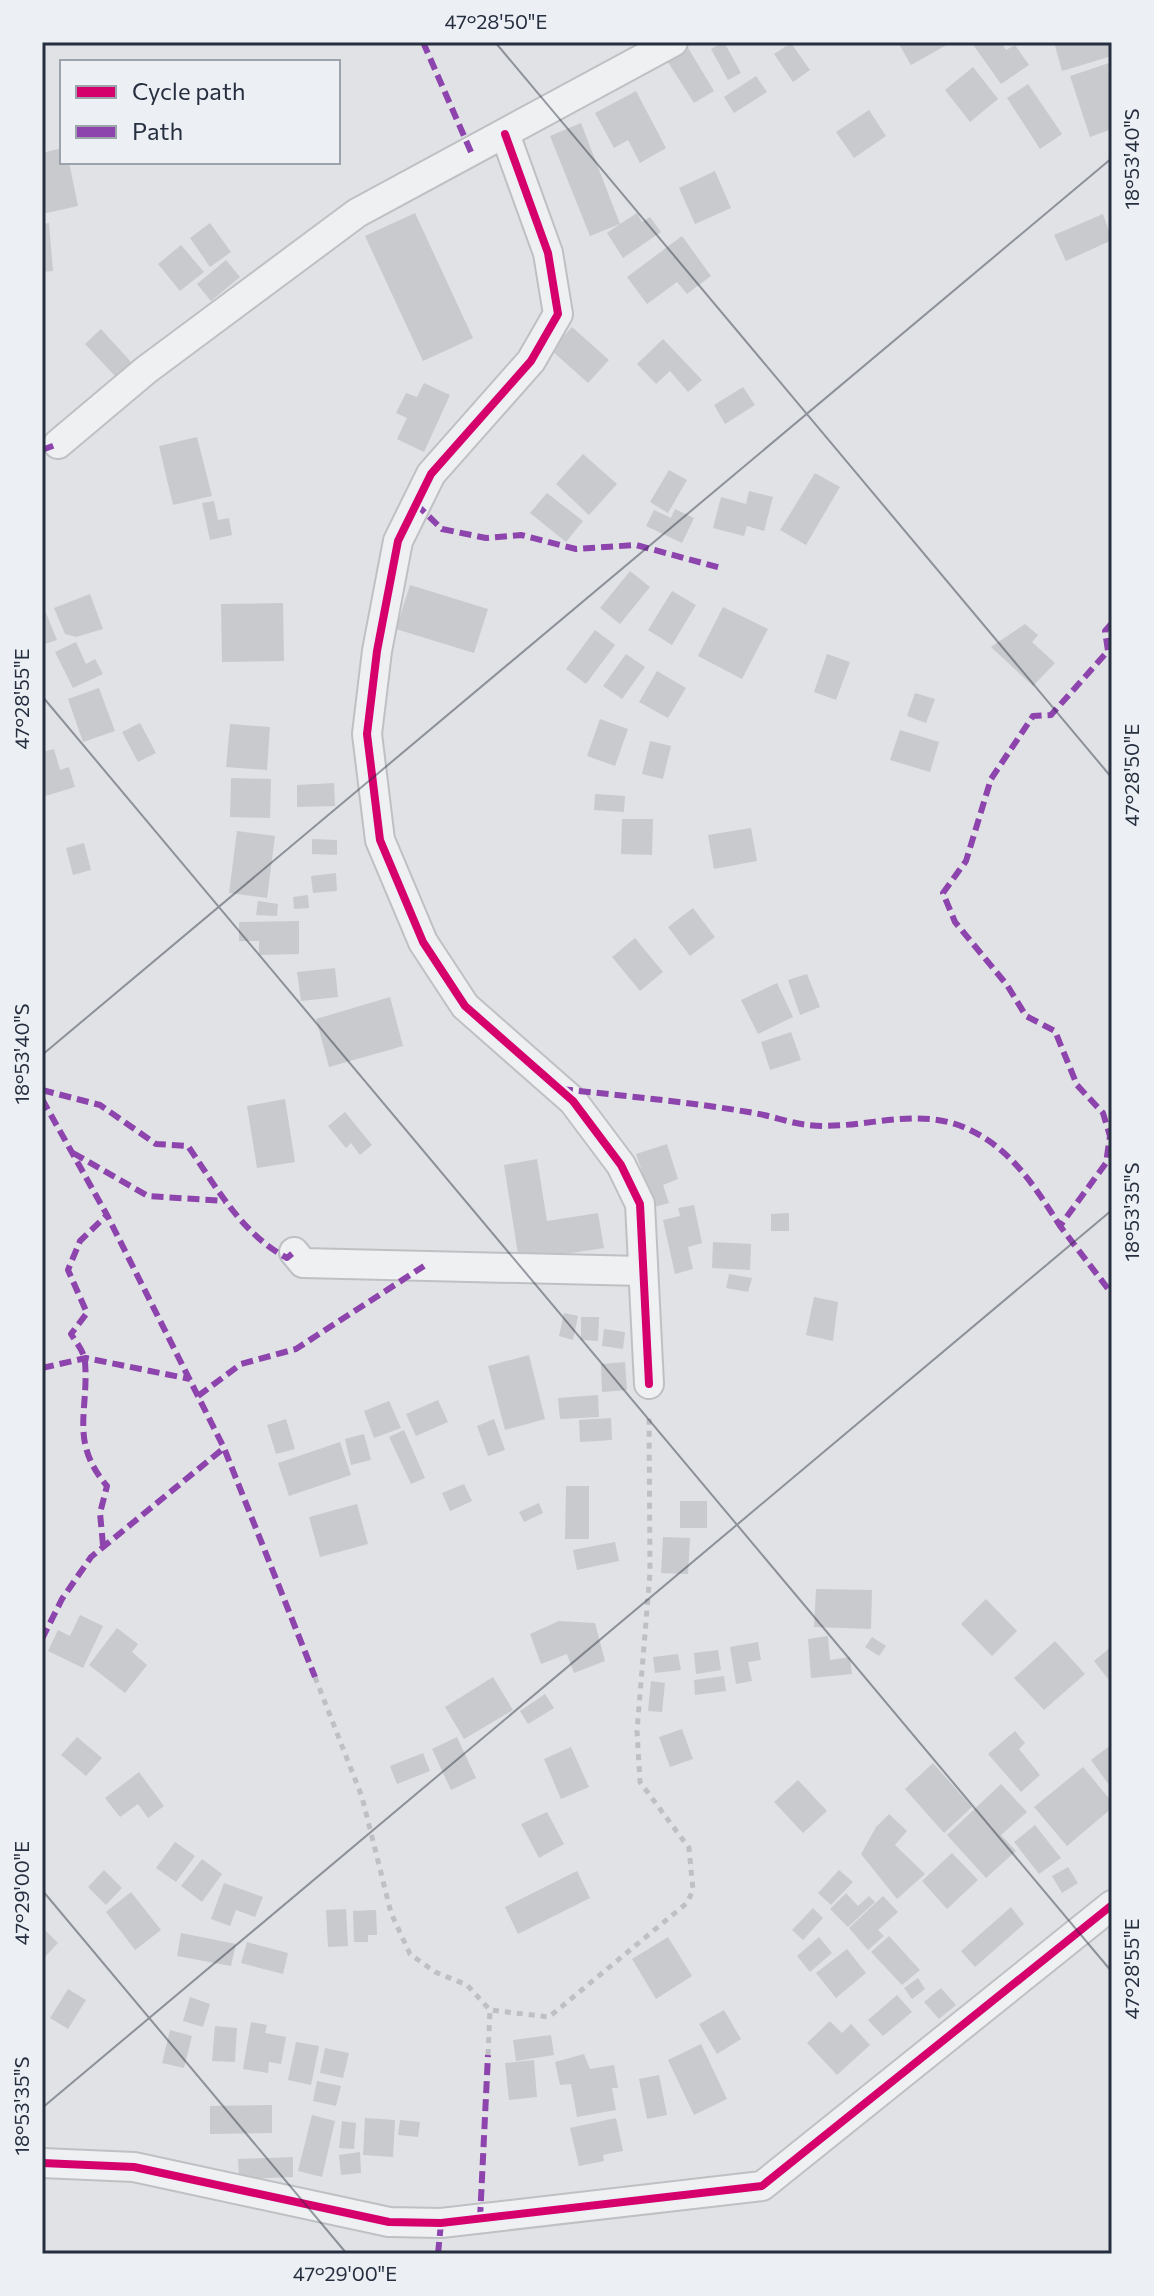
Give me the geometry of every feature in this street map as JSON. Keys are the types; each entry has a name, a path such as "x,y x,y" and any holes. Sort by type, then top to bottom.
{"street":[{"path":"58,444 146,370 357,213 673,42"},
{"path":"505,134 548,253 558,314 531,361 431,474 398,541 377,651 367,734 380,840 423,942 465,1006 573,1101 621,1165 640,1204 649,1384"},
{"path":"294,1252 303,1263 641,1271"},
{"path":"42,2163 134,2167 389,2222 441,2223 762,2186 1112,1905"}],"path":[{"path":"315,1677 362,1797 391,1913 410,1954 435,1972 467,1985 490,2010 549,2017 687,1903 693,1890 689,1848 640,1782 637,1731 650,1573 649,1384"},
{"path":"488,2055 490,2010"}],"building":[{"path":"724,42 741,73 728,80 711,49"},
{"path":"952,42 911,65 899,44"},
{"path":"981,42 1001,42 1006,50 1015,45 1029,65 1001,84 974,46"},
{"path":"1054,42 1112,42 1112,56 1062,71"},
{"path":"791,43 810,70 793,82 774,54"},
{"path":"687,46 714,91 694,103 666,59"},
{"path":"1112,62 1112,129 1090,137 1070,76"},
{"path":"973,67 998,99 970,122 945,90"},
{"path":"756,76 767,92 734,113 724,97"},
{"path":"1028,84 1062,134 1040,149 1007,98"},
{"path":"636,91 666,148 640,163 628,140 614,148 595,113"},
{"path":"869,110 886,136 854,158 836,132"},
{"path":"581,123 620,224 590,236 550,136"},
{"path":"60,148 60,164 69,164 78,206 42,214 42,185 45,184 42,153"},
{"path":"715,171 731,208 695,224 679,188"},
{"path":"415,213 473,338 423,361 365,236"},
{"path":"637,213 642,222 650,217 661,232 623,258 607,233"},
{"path":"1103,214 1112,240 1066,261 1054,235"},
{"path":"49,223 53,271 42,272 42,224"},
{"path":"210,223 231,252 210,267 190,238"},
{"path":"682,236 711,276 687,294 677,282 647,304 627,277"},
{"path":"181,245 204,272 180,291 158,264"},
{"path":"226,260 240,277 211,301 197,284"},
{"path":"572,327 609,360 588,383 551,350"},
{"path":"101,329 131,362 115,376 85,344"},
{"path":"663,339 702,380 688,392 670,371 656,384 637,364"},
{"path":"424,383 450,395 424,452 397,439 407,418 396,413 406,393 417,397"},
{"path":"743,387 755,405 725,424 714,405"},
{"path":"197,437 212,496 173,505 159,446"},
{"path":"583,454 617,484 589,515 556,484"},
{"path":"669,470 687,480 668,513 650,502"},
{"path":"815,473 840,487 806,545 780,530"},
{"path":"749,491 773,497 764,531 747,526 744,536 713,528 721,497 746,504"},
{"path":"547,493 583,521 566,542 530,513"},
{"path":"214,501 218,520 229,518 232,535 210,540 202,503"},
{"path":"675,509 694,518 682,543 646,526 654,510 671,518"},
{"path":"630,571 650,587 620,624 600,608"},
{"path":"410,585 488,609 474,653 396,629"},
{"path":"672,591 696,605 672,645 648,630"},
{"path":"90,594 103,629 76,637 65,634 54,608"},
{"path":"42,603 57,640 42,645"},
{"path":"283,603 284,661 222,662 221,604"},
{"path":"723,607 768,629 742,679 698,656"},
{"path":"1025,624 1038,635 1032,642 1055,663 1033,686 991,647"},
{"path":"595,630 615,645 586,684 566,669"},
{"path":"76,642 86,664 95,659 103,674 73,688 55,652"},
{"path":"626,654 645,667 622,699 603,686"},
{"path":"827,654 850,662 836,700 814,692"},
{"path":"657,671 686,688 668,718 639,702"},
{"path":"99,688 115,731 83,742 68,699"},
{"path":"915,693 935,699 926,723 907,716"},
{"path":"600,719 628,729 615,766 587,756"},
{"path":"140,723 156,753 138,762 122,732"},
{"path":"230,724 270,727 267,770 226,767"},
{"path":"900,730 939,742 930,772 890,760"},
{"path":"650,741 671,746 663,779 642,774"},
{"path":"54,749 60,770 69,767 75,787 42,797 42,752"},
{"path":"231,778 271,779 270,818 230,817"},
{"path":"334,783 335,806 297,807 297,785"},
{"path":"595,794 625,796 624,812 594,810"},
{"path":"622,819 653,819 652,855 621,854"},
{"path":"751,828 757,861 714,869 708,835"},
{"path":"237,831 275,836 267,898 229,893"},
{"path":"312,839 337,840 337,855 312,854"},
{"path":"84,843 91,870 73,875 66,848"},
{"path":"336,873 337,891 313,893 311,876"},
{"path":"308,895 309,908 294,909 293,897"},
{"path":"258,901 278,904 277,916 256,915"},
{"path":"693,908 715,937 690,956 668,927"},
{"path":"299,921 299,954 259,955 259,941 239,941 239,922"},
{"path":"635,938 663,972 640,991 612,957"},
{"path":"335,968 338,997 301,1001 297,972"},
{"path":"807,974 820,1007 800,1015 788,980"},
{"path":"777,983 793,1017 758,1034 741,1000"},
{"path":"390,997 403,1046 329,1067 316,1019"},
{"path":"791,1032 801,1060 770,1070 761,1042"},
{"path":"285,1099 295,1162 257,1168 247,1106"},
{"path":"345,1112 372,1145 360,1155 351,1143 346,1148 328,1126"},
{"path":"667,1144 678,1179 663,1185 669,1203 654,1207 636,1154"},
{"path":"537,1159 547,1221 598,1213 604,1248 519,1261 504,1165"},
{"path":"694,1205 702,1243 688,1247 693,1269 675,1274 663,1220 680,1216 678,1208"},
{"path":"789,1213 789,1231 771,1231 771,1214"},
{"path":"713,1242 751,1244 750,1270 712,1268"},
{"path":"729,1274 752,1278 748,1292 726,1288"},
{"path":"814,1297 838,1302 833,1341 806,1335"},
{"path":"564,1313 578,1316 573,1340 559,1336"},
{"path":"581,1317 599,1317 598,1341 581,1340"},
{"path":"604,1329 625,1332 623,1349 602,1346"},
{"path":"529,1355 545,1419 505,1430 488,1366"},
{"path":"625,1362 627,1390 602,1392 601,1364"},
{"path":"598,1395 599,1417 560,1419 558,1398"},
{"path":"438,1400 448,1422 416,1436 406,1414"},
{"path":"389,1401 401,1428 374,1438 364,1411"},
{"path":"611,1418 612,1440 580,1442 579,1420"},
{"path":"286,1419 295,1449 276,1454 267,1425"},
{"path":"494,1419 505,1450 488,1456 477,1426"},
{"path":"404,1430 425,1478 411,1484 389,1437"},
{"path":"364,1434 371,1460 351,1465 345,1439"},
{"path":"340,1442 351,1475 289,1496 278,1463"},
{"path":"464,1484 472,1501 450,1511 442,1493"},
{"path":"566,1486 589,1486 589,1539 565,1539"},
{"path":"680,1501 707,1501 707,1528 680,1528"},
{"path":"539,1503 543,1513 524,1522 519,1512"},
{"path":"357,1504 368,1544 320,1557 309,1517"},
{"path":"663,1537 690,1538 688,1574 661,1573"},
{"path":"615,1542 619,1561 577,1570 573,1550"},
{"path":"816,1589 872,1590 871,1629 814,1627"},
{"path":"986,1599 1017,1631 992,1656 961,1624"},
{"path":"80,1615 103,1626 83,1668 48,1651 58,1630 70,1636"},
{"path":"559,1621 595,1623 605,1661 574,1673 567,1654 541,1664 530,1634"},
{"path":"117,1628 138,1644 132,1652 147,1665 125,1693 89,1665"},
{"path":"828,1636 830,1660 850,1657 852,1674 811,1678 808,1639"},
{"path":"872,1637 886,1646 879,1656 865,1647"},
{"path":"1055,1641 1085,1674 1044,1710 1014,1678"},
{"path":"758,1642 761,1660 748,1662 752,1681 736,1684 730,1647"},
{"path":"1112,1646 1112,1684 1094,1661"},
{"path":"718,1650 721,1670 696,1674 694,1653"},
{"path":"678,1654 681,1670 655,1673 653,1657"},
{"path":"724,1676 726,1691 695,1695 694,1680"},
{"path":"493,1677 513,1710 464,1739 445,1707"},
{"path":"651,1681 665,1683 662,1712 648,1711"},
{"path":"545,1694 554,1708 528,1724 520,1711"},
{"path":"682,1729 693,1759 670,1767 659,1737"},
{"path":"1015,1731 1025,1743 1019,1749 1040,1775 1021,1792 988,1754"},
{"path":"77,1737 102,1758 86,1776 61,1755"},
{"path":"457,1737 476,1778 451,1790 432,1749"},
{"path":"1112,1744 1112,1789 1091,1760"},
{"path":"571,1747 589,1787 561,1799 544,1759"},
{"path":"423,1753 430,1771 397,1784 390,1766"},
{"path":"933,1763 972,1807 944,1833 905,1789"},
{"path":"1083,1767 1112,1802 1112,1808 1067,1846 1034,1807"},
{"path":"139,1772 164,1806 148,1818 138,1804 120,1817 105,1798"},
{"path":"798,1780 827,1811 803,1833 774,1802"},
{"path":"1001,1784 1027,1812 1001,1835 1016,1851 986,1878 947,1835"},
{"path":"547,1812 564,1844 539,1858 521,1824"},
{"path":"889,1814 907,1831 895,1845 925,1874 897,1899 861,1854 876,1827"},
{"path":"1035,1825 1061,1858 1039,1874 1014,1842"},
{"path":"175,1842 195,1856 176,1882 156,1868"},
{"path":"952,1853 978,1880 947,1909 922,1881"},
{"path":"202,1859 222,1874 202,1902 181,1886"},
{"path":"1068,1867 1078,1883 1062,1893 1052,1876"},
{"path":"104,1870 122,1888 106,1905 88,1887"},
{"path":"839,1870 853,1882 831,1905 818,1893"},
{"path":"577,1871 590,1898 518,1934 505,1907"},
{"path":"224,1883 263,1897 255,1917 236,1910 230,1926 211,1919"},
{"path":"131,1892 161,1930 135,1950 106,1912"},
{"path":"846,1893 858,1906 869,1896 875,1902 848,1927 830,1909"},
{"path":"883,1896 898,1912 878,1930 884,1936 868,1950 849,1928"},
{"path":"1011,1907 1024,1924 975,1967 961,1951"},
{"path":"813,1908 823,1918 803,1940 792,1930"},
{"path":"346,1909 348,1946 328,1947 326,1910"},
{"path":"376,1910 377,1935 368,1935 368,1942 354,1942 353,1911"},
{"path":"42,1927 58,1943 42,1960"},
{"path":"181,1933 236,1944 231,1966 177,1956"},
{"path":"889,1936 920,1970 902,1985 871,1952"},
{"path":"668,1937 692,1976 656,1999 632,1959"},
{"path":"819,1937 832,1953 810,1972 797,1956"},
{"path":"247,1942 288,1953 283,1974 241,1963"},
{"path":"847,1949 866,1973 836,1998 816,1973"},
{"path":"918,1978 925,1989 912,1999 904,1988"},
{"path":"941,1988 956,2005 939,2019 924,2002"},
{"path":"68,1989 86,2000 68,2029 50,2018"},
{"path":"897,1995 912,2012 883,2036 868,2020"},
{"path":"190,1997 210,2004 203,2027 183,2021"},
{"path":"724,2010 741,2039 717,2054 699,2024"},
{"path":"830,2021 842,2033 851,2024 870,2045 837,2075 807,2043"},
{"path":"251,2022 267,2025 265,2033 286,2037 281,2064 269,2062 268,2073 243,2069"},
{"path":"215,2026 237,2028 235,2062 212,2061"},
{"path":"170,2030 192,2036 184,2068 162,2063"},
{"path":"551,2035 554,2055 516,2061 513,2040"},
{"path":"296,2042 319,2046 311,2085 288,2080"},
{"path":"701,2044 727,2099 694,2115 668,2060"},
{"path":"325,2048 349,2053 343,2078 320,2073"},
{"path":"584,2054 590,2069 614,2065 618,2088 612,2088 616,2110 577,2117 571,2084 560,2085 555,2062"},
{"path":"534,2060 537,2097 509,2100 505,2063"},
{"path":"659,2075 667,2115 647,2119 639,2079"},
{"path":"317,2081 341,2086 336,2106 313,2101"},
{"path":"272,2105 272,2133 210,2134 210,2106"},
{"path":"312,2115 335,2121 322,2177 298,2171"},
{"path":"365,2118 395,2120 393,2157 363,2155"},
{"path":"616,2118 623,2151 603,2155 604,2161 579,2166 570,2128"},
{"path":"400,2120 420,2122 418,2137 398,2135"},
{"path":"342,2121 356,2123 354,2149 339,2148"},
{"path":"360,2152 361,2173 341,2175 339,2155"},
{"path":"293,2157 293,2177 239,2179 238,2159"}],"marked path":[{"path":"423,42 471,152"},
{"path":"42,450 58,444"},
{"path":"416,504 442,529 486,538 521,535 576,549 636,545 721,568"},
{"path":"1112,623 1105,631 1108,651 1051,715 1033,716 991,779 966,861 943,893 955,922 1007,985 1026,1016 1055,1031 1077,1085 1103,1113 1110,1136 1106,1163 1060,1226 1112,1294"},
{"path":"561,1089 706,1106 808,1125 910,1119 950,1123 985,1138 1011,1159 1060,1226"},
{"path":"42,1090 100,1105 156,1144 188,1146 243,1223 287,1258 294,1252"},
{"path":"42,1099 107,1215 224,1448 315,1677"},
{"path":"73,1153 148,1196 225,1201"},
{"path":"103,1545 100,1513 107,1486 95,1470 84,1440 85,1359 71,1334 87,1313 68,1270 80,1241 107,1215"},
{"path":"198,1396 241,1364 296,1349 424,1266"},
{"path":"42,1368 86,1358 190,1379"},
{"path":"42,1639 62,1599 91,1557 224,1448"},
{"path":"480,2219 488,2055"},
{"path":"438,2254 441,2223"}],"cycle path":[{"path":"505,134 548,253 558,314 531,361 431,474 398,541 377,651 367,734 380,840 423,942 465,1006 573,1101 621,1165 640,1204 649,1384"},
{"path":"42,2163 134,2167 389,2222 441,2223 762,2186 1112,1905"}]}
